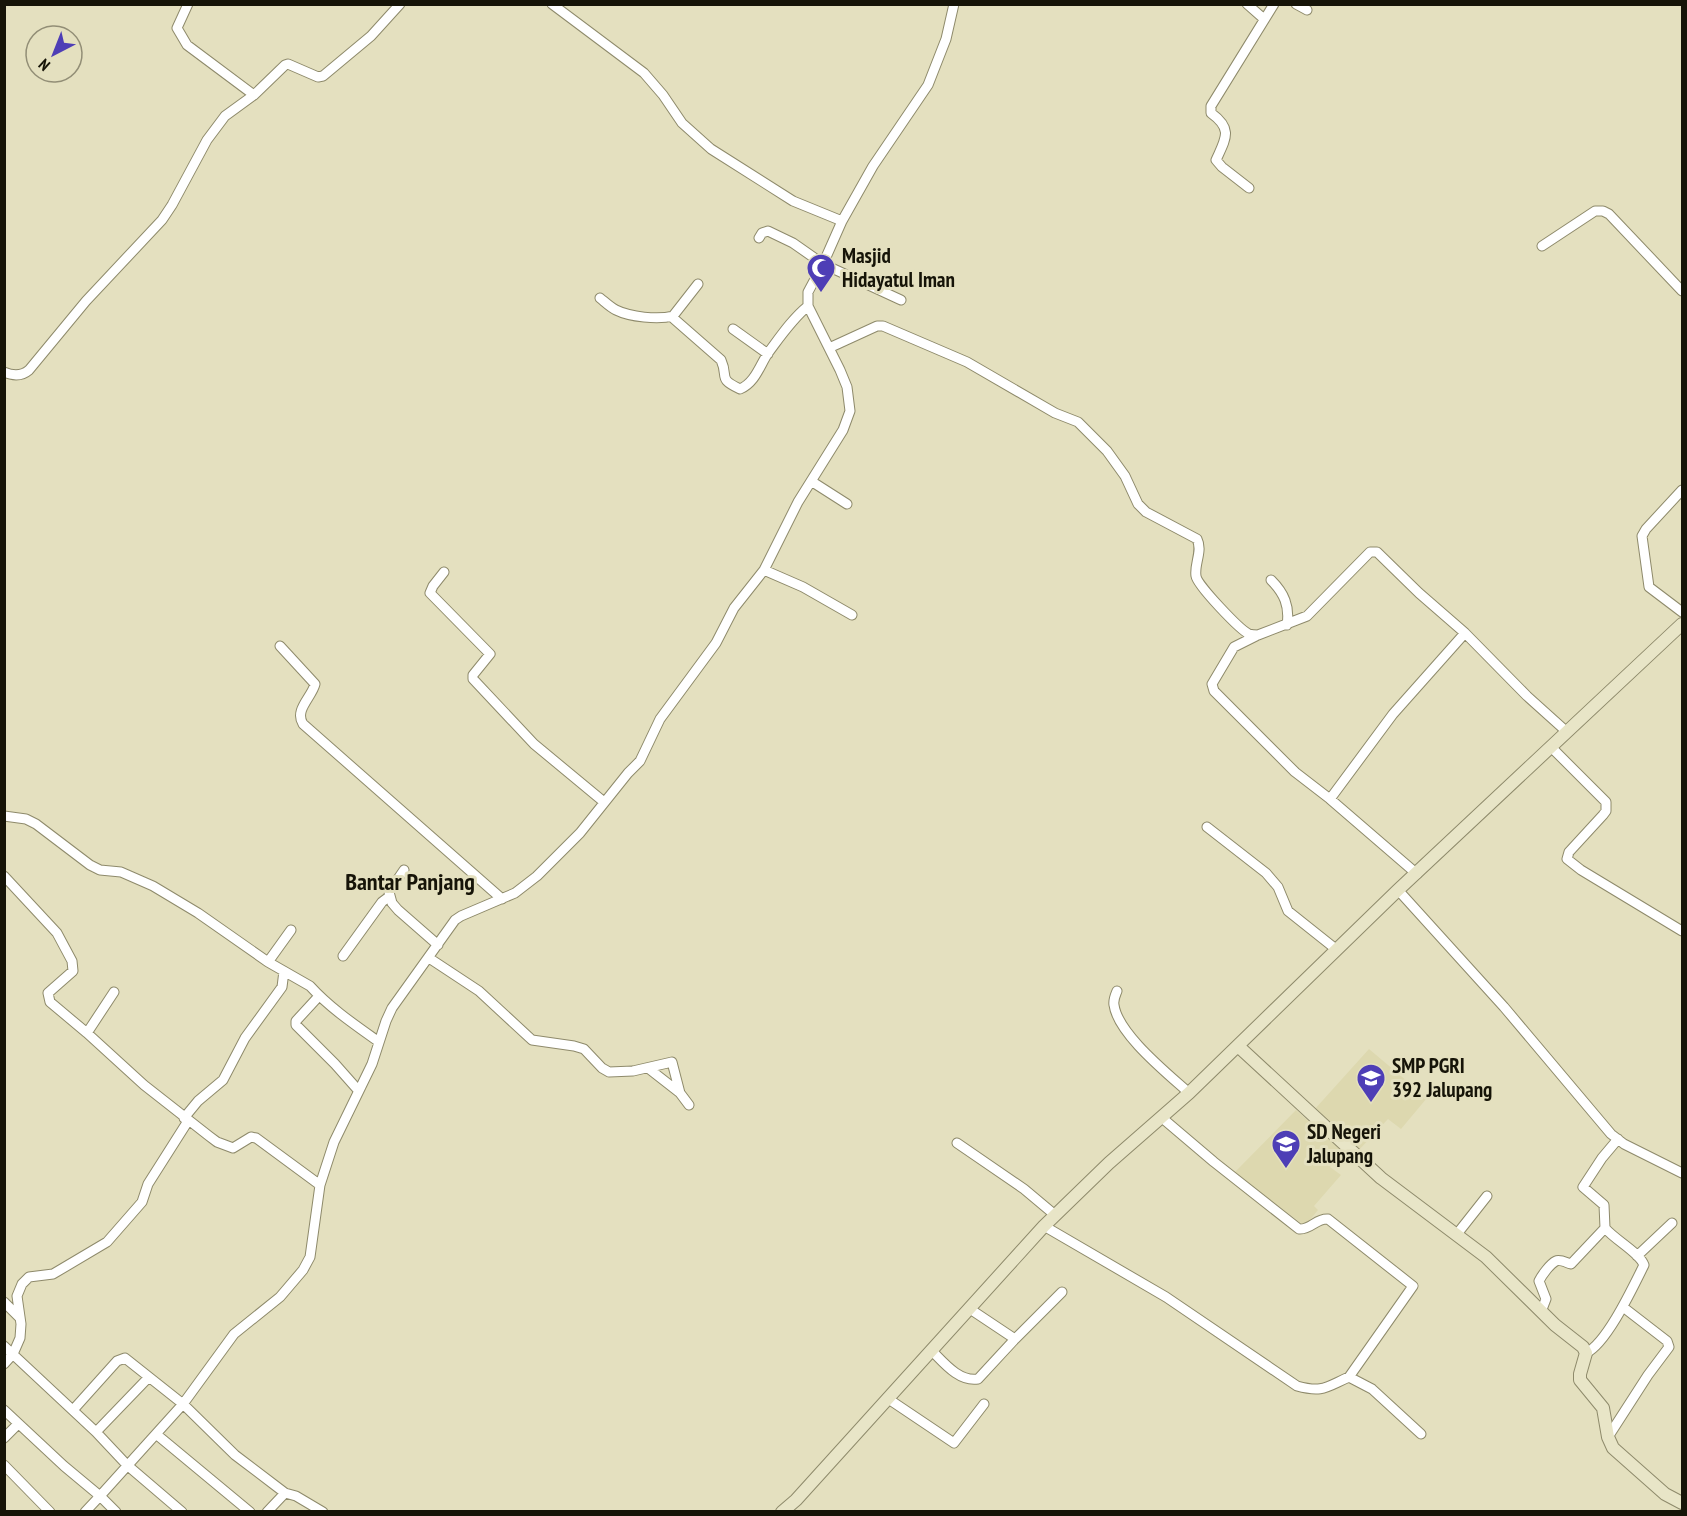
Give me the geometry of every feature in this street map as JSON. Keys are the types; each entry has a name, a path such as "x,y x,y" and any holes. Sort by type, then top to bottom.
{"street":[{"path":"188,4 177,28 180,35 196,51 254,95"},
{"path":"4,372 23,375 30,370 86,301 162,220 207,140 225,116 254,95 285,65 288,64 318,77 323,76 371,36 400,4"},
{"path":"552,4 644,73 663,95 682,123 711,149 793,201 842,221"},
{"path":"85,1512 183,1404 234,1334 280,1297 303,1269 310,1257 320,1185 334,1142 372,1064 392,1008 429,958 442,936 461,916 515,893 537,876 580,833 640,761 660,719 716,643 734,608 764,570 798,502 843,430 850,411 847,387 808,306 808,292 842,221 879,157 928,85 942,52 954,4"},
{"path":"1247,4 1264,19"},
{"path":"1249,188 1216,160 1226,135 1226,127 1211,113 1211,105 1274,4"},
{"path":"1296,4 1307,10"},
{"path":"1542,246 1595,211 1603,211 1616,221 1683,291"},
{"path":"759,238 762,233 768,231 793,243 823,264 902,300"},
{"path":"600,298 616,310 656,319 673,316 698,284"},
{"path":"673,316 684,329 709,347 721,360 726,381 740,389 748,386 788,327 808,306"},
{"path":"829,348 877,326 883,326 967,362 1046,408 1078,422 1107,452 1129,483 1138,504 1146,512 1197,539 1200,545 1196,576 1200,585 1240,627 1251,635 1258,635"},
{"path":"733,329 768,354"},
{"path":"810,481 847,504"},
{"path":"1683,490 1642,536 1649,587 1683,612"},
{"path":"1417,873 1277,755 1214,691 1212,684 1234,647 1307,616 1373,551 1380,553 1419,593 1465,633 1527,696 1567,732"},
{"path":"764,570 803,587 852,615"},
{"path":"444,572 430,593 490,654 472,679 534,744 604,802"},
{"path":"1271,580 1286,601 1287,625"},
{"path":"782,1512 796,1500 886,1398 932,1351 1055,1215 1189,1093 1398,890 1683,624"},
{"path":"1330,799 1393,714 1465,633"},
{"path":"280,646 315,684 300,714 303,724 502,899"},
{"path":"1551,747 1606,802 1606,811 1569,852 1567,859 1581,870 1683,931"},
{"path":"4,816 26,819 36,824 100,870 121,872 153,886 310,987 356,1026 379,1041"},
{"path":"1207,826 1266,873 1278,887 1288,911 1337,950"},
{"path":"404,870 393,883 389,892 390,896 398,910 438,945"},
{"path":"4,876 57,933 72,961 73,971 50,990 48,996 50,1002 144,1085 217,1142 231,1148 250,1137 256,1138 320,1185"},
{"path":"1398,890 1504,1007 1611,1134 1623,1144 1683,1173"},
{"path":"343,956 382,902 390,896"},
{"path":"268,962 291,930"},
{"path":"429,958 478,991 532,1040 574,1046 584,1050 609,1072 648,1068 670,1061 673,1063 680,1093"},
{"path":"4,1364 13,1354 20,1338 17,1296 22,1284 29,1277 53,1274 107,1242 142,1202 148,1184 186,1119 198,1101 223,1080 245,1038 282,987 284,971"},
{"path":"1117,991 1114,1005 1125,1029 1145,1052 1189,1093"},
{"path":"87,1033 114,992"},
{"path":"319,996 296,1021 296,1025 358,1090"},
{"path":"1238,1046 1381,1178 1486,1257 1540,1312 1583,1347 1586,1353"},
{"path":"648,1068 680,1093 689,1105"},
{"path":"1044,1226 1166,1297 1297,1386 1322,1390 1348,1377 1413,1286 1328,1219 1319,1220 1308,1228 1299,1228 1214,1162 1161,1117"},
{"path":"1618,1139 1583,1187 1604,1205 1605,1228 1617,1241 1642,1260 1644,1265 1623,1307 1596,1346 1586,1353 1579,1377 1586,1389 1603,1408 1608,1437 1618,1452 1657,1487 1683,1503"},
{"path":"957,1143 1024,1189 1055,1215"},
{"path":"1457,1234 1487,1196"},
{"path":"1637,1256 1672,1223"},
{"path":"1540,1312 1546,1301 1539,1281 1540,1277 1555,1262 1571,1264 1605,1228"},
{"path":"932,1351 964,1378 978,1379 1062,1292"},
{"path":"4,1302 19,1317"},
{"path":"1608,1437 1669,1347 1667,1341 1623,1307"},
{"path":"970,1309 1015,1339"},
{"path":"4,1346 96,1432 127,1465 182,1512"},
{"path":"73,1410 121,1359 125,1358 183,1404 235,1455 285,1493 296,1496 323,1512"},
{"path":"96,1432 149,1377"},
{"path":"1348,1377 1372,1389 1421,1434"},
{"path":"886,1398 954,1443 984,1404"},
{"path":"4,1410 116,1512"},
{"path":"4,1438 18,1424"},
{"path":"156,1434 250,1512"},
{"path":"4,1466 50,1512"},
{"path":"267,1512 285,1493"}],"shaded area":[{"name":"SMP PGRI 392 Jalupang","path":"1369,1049 1427,1098 1401,1129 1388,1119 1357,1152 1314,1110"},
{"name":"SD Negeri Jalupang","path":"1296,1110 1342,1151 1330,1167 1341,1175 1314,1206 1318,1210 1305,1226 1234,1173"}],"place":[{"name":"Masjid Hidayatul Iman","path":"821,294"},
{"name":"SMP PGRI 392 Jalupang","path":"1371,1104"},
{"name":"SD Negeri Jalupang","path":"1286,1170"}],"district":[{"name":"Bantar Panjang","path":"410,882"}]}
